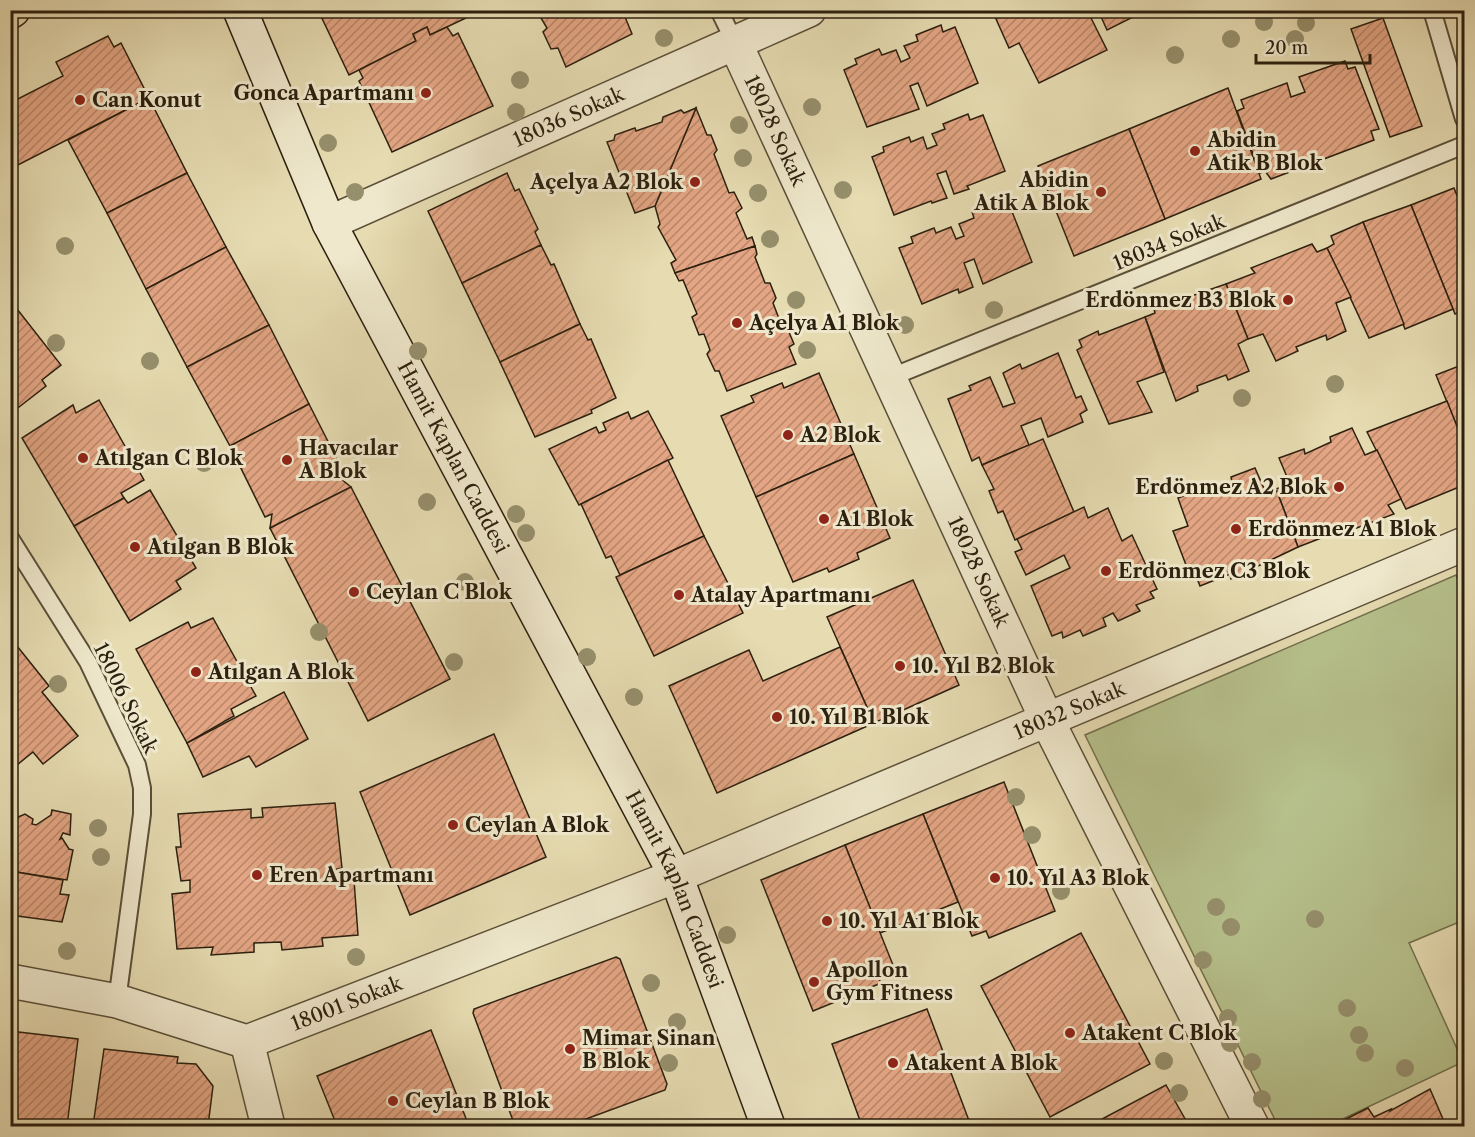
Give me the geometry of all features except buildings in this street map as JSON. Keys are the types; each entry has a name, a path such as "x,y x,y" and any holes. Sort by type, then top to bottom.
{"street":[{"name":"18036 Sokak","path":"329,223 736,45 809,10"},
{"name":"Hamit Kaplan Caddesi","path":"238,13 329,223 676,876 768,1126"},
{"name":"18028 Sokak","path":"736,45 1047,720 1252,1126"},
{"name":"18032 Sokak","path":"676,876 1047,720 1462,551"},
{"name":"18001 Sokak","path":"248,1042 676,876"},
{"path":"10,981 117,1001 248,1042 268,1126"}],"lane":[{"name":"18028 Sokak","path":"719,10 736,45"},
{"path":"1432,10 1464,119"},
{"name":"18034 Sokak","path":"889,378 1464,145"},
{"name":"18006 Sokak","path":"10,538 88,662 137,765 142,788 142,814 117,1001"}],"green space":[{"path":"1456,575 1464,593 1464,920 1409,943 1463,1062 1328,1126 1278,1126 1085,735"}],"place":[{"name":"Gonca Apartmanı","path":"426,93"},
{"name":"Can Konut","path":"80,100"},
{"name":"Abidin Atik B Blok","path":"1195,151"},
{"name":"Açelya A2 Blok","path":"695,182"},
{"name":"Abidin Atik A Blok","path":"1101,192"},
{"name":"Erdönmez B3 Blok","path":"1288,300"},
{"name":"Açelya A1 Blok","path":"737,323"},
{"name":"A2 Blok","path":"788,435"},
{"name":"Atılgan C Blok","path":"83,458"},
{"name":"Havacılar A Blok","path":"287,460"},
{"name":"Erdönmez A2 Blok","path":"1339,487"},
{"name":"A1 Blok","path":"824,519"},
{"name":"Erdönmez A1 Blok","path":"1236,529"},
{"name":"Atılgan B Blok","path":"135,547"},
{"name":"Erdönmez C3 Blok","path":"1106,571"},
{"name":"Ceylan C Blok","path":"354,592"},
{"name":"Atalay Apartmanı","path":"679,595"},
{"name":"10. Yıl B2 Blok","path":"900,666"},
{"name":"Atılgan A Blok","path":"196,672"},
{"name":"10. Yıl B1 Blok","path":"777,717"},
{"name":"Ceylan A Blok","path":"453,825"},
{"name":"Eren Apartmanı","path":"257,875"},
{"name":"10. Yıl A3 Blok","path":"995,878"},
{"name":"10. Yıl A1 Blok","path":"827,921"},
{"name":"Apollon Gym Fitness","path":"814,982"},
{"name":"Atakent C Blok","path":"1070,1033"},
{"name":"Mimar Sinan B Blok","path":"570,1049"},
{"name":"Atakent A Blok","path":"893,1063"},
{"name":"Ceylan B Blok","path":"393,1101"}]}
